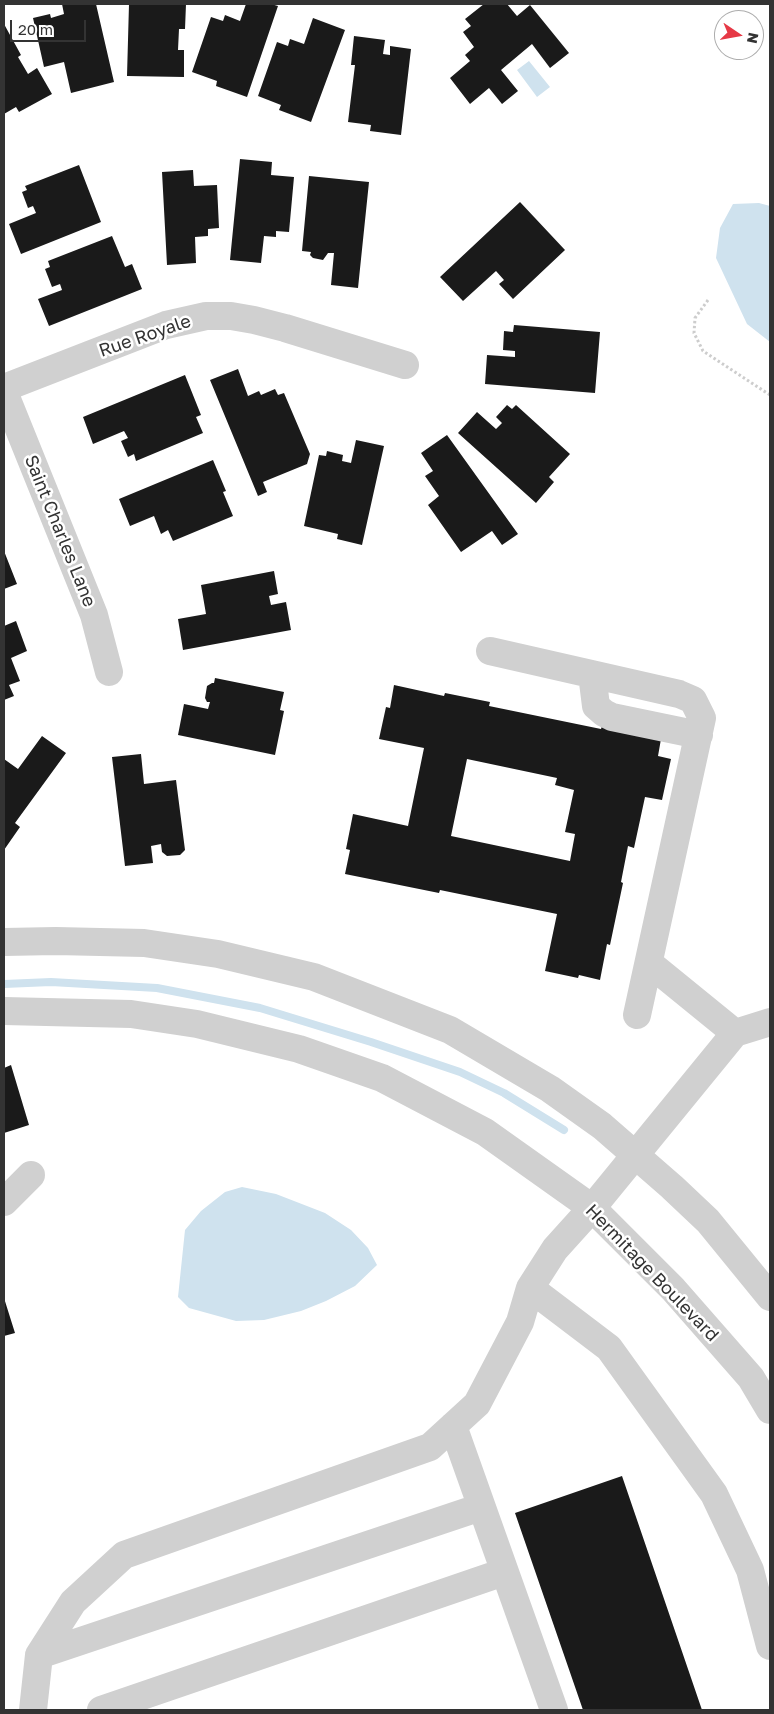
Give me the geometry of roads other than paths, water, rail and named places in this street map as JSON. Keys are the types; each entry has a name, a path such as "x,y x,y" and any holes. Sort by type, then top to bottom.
{"street":[{"name":"Rue Royale","path":"4,388 166,325 206,316 231,316 254,320 405,364"},
{"name":"Saint Charles Lane","path":"4,392 94,614 109,672"},
{"path":"490,651 679,694 693,700 702,718 637,1015"},
{"path":"592,674 596,706 604,713 612,717 699,735"},
{"path":"4,942 56,940 144,943 218,954 314,977 450,1030 550,1088 602,1126 708,1221 770,1297"},
{"path":"648,963 735,1033"},
{"name":"Hermitage Boulevard","path":"4,1011 131,1014 198,1024 299,1049 382,1078 485,1132 592,1208 673,1289 751,1378 770,1410"},
{"path":"32,1710 39,1655 73,1602 124,1555 430,1447 477,1404 520,1322 530,1288 555,1249 592,1208 735,1033 770,1022"},
{"path":"4,1202 31,1175"},
{"path":"530,1288 609,1348 714,1494 750,1570 770,1646"},
{"path":"453,1426 554,1710"},
{"path":"39,1655 481,1507"},
{"path":"101,1710 504,1572"}],"water":[{"path":"529,61 550,87 537,97 517,70"},
{"path":"759,203 770,206 770,342 747,324 716,258 720,228 733,204"},
{"path":"242,1187 276,1194 325,1213 351,1230 368,1248 377,1265 355,1286 326,1301 301,1311 264,1320 236,1321 189,1308 178,1297 185,1230 201,1211 225,1192"}],"waterway":[{"path":"4,984 51,982 157,988 260,1008 460,1072 504,1093 564,1130"}]}
